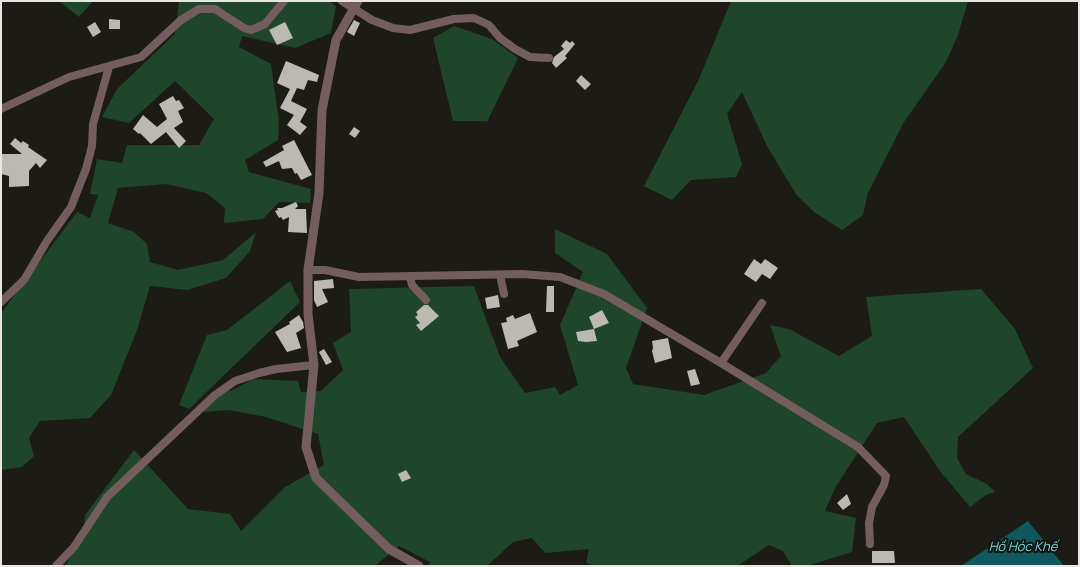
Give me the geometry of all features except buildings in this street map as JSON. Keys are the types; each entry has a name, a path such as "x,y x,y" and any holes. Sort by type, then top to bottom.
{"street":[{"path":"1,109 69,77 141,57 182,20 199,9 215,9 244,28 251,30 265,24 284,1"},
{"path":"342,1 356,5 372,20 392,28 410,30 454,19 474,18 489,25 500,38 515,49 530,56 549,58"},
{"path":"356,5 336,40 322,110 319,193 308,270 308,314 314,365 306,447 316,478 389,549 419,566"},
{"path":"1,302 24,280 47,241 70,207 86,169 92,146 93,124 96,110 109,67"},
{"path":"308,270 325,270 359,277 500,275 560,277 604,294 858,447 886,476 884,485 875,499 871,511 870,544"},
{"path":"500,275 504,294"},
{"path":"410,276 412,285 426,300"},
{"path":"720,363 762,303"},
{"path":"56,566 74,547 107,497 221,390 235,382 264,372 314,365"}],"green space":[{"path":"59,1 93,1 79,17"},
{"path":"179,1 329,1 336,6 331,33 295,48 242,36 239,47 271,64 279,122 278,140 245,160 249,172 311,189 310,203 279,202 263,219 224,223 225,208 206,193 166,184 118,188 108,223 134,232 147,244 150,262 178,270 223,260 256,232 250,251 226,278 187,290 150,286 137,330 111,395 90,418 40,421 29,438 34,456 22,467 1,470 1,313 77,212 90,218 98,195 90,194 97,159 122,163 127,145 199,145 214,119 175,81 129,123 102,117 117,89 175,34"},
{"path":"731,1 968,1 958,35 946,62 904,122 868,193 863,215 842,230 814,212 796,194 768,148 742,92 727,114 742,164 736,177 691,180 672,200 644,186 699,79"},
{"path":"454,26 492,39 518,58 487,122 453,121 433,38"},
{"path":"555,229 607,254 647,308 626,368 633,384 704,395 766,373 781,356 770,325 789,329 839,356 872,336 866,297 981,289 1015,329 1033,368 958,437 957,458 966,474 987,484 995,492 986,495 970,507 940,471 904,417 877,423 835,488 825,511 856,518 852,552 807,566 792,566 783,551 769,545 737,566 596,566 586,563 589,549 545,553 532,538 513,542 487,566 428,566 430,562 399,546 375,566 65,566 84,534 85,515 134,450 188,509 230,514 241,531 285,487 324,465 318,434 266,417 229,410 204,412 215,391 231,391 253,379 298,381 301,392 321,391 343,370 333,343 351,332 349,289 474,286 500,357 525,393 555,387 560,395 578,385 560,325 583,272 555,253"},
{"path":"290,281 300,302 189,409 179,405 207,335 227,330"}],"water":[{"name":"Hồ Hóc Khế","path":"1028,521 1064,566 961,566"}]}
